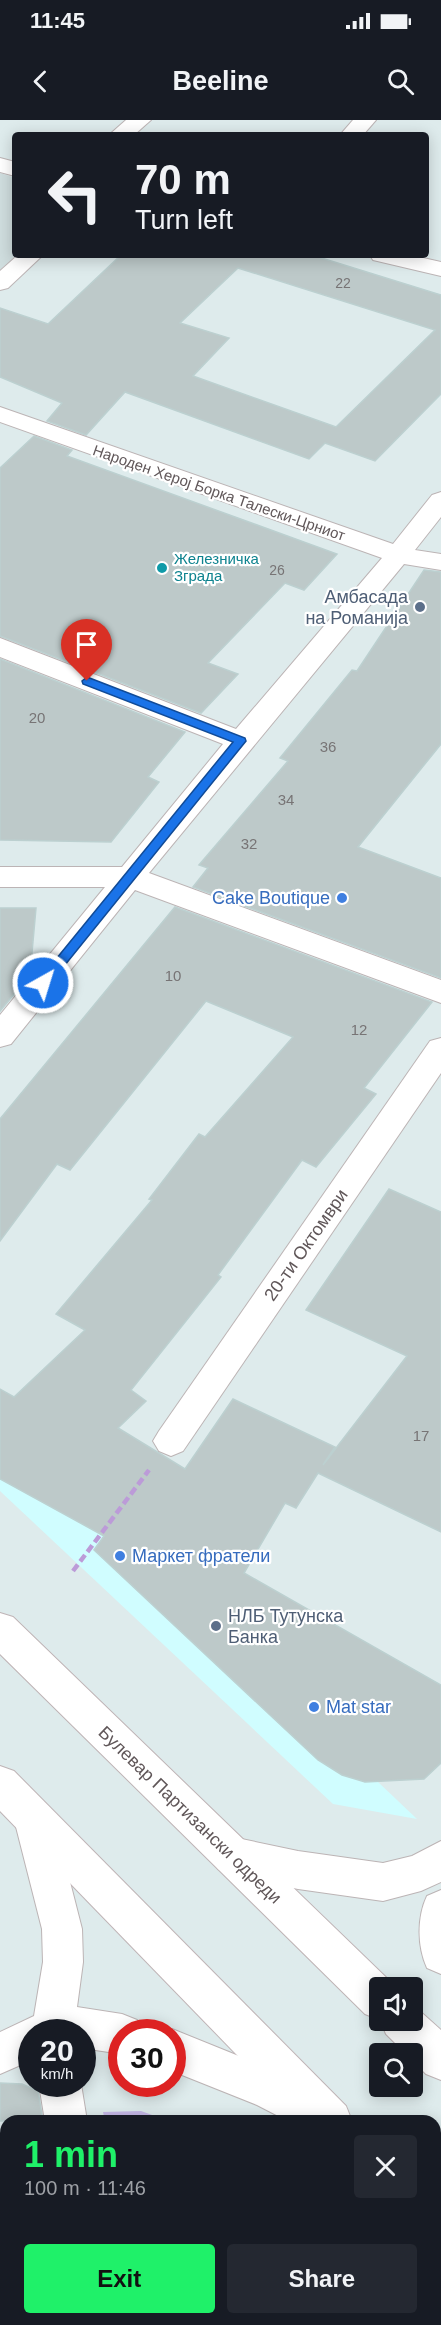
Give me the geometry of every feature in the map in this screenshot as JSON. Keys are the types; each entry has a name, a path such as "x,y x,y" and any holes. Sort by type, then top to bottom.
{"street":[{"path":"124,132 140,120"},
{"path":"354,132 365,120"},
{"path":"0,283 29,258"},
{"path":"394,258 441,269"},
{"name":"Народен Херој Борка Талески-Црниот","path":"0,414 398,555 441,562"},
{"path":"0,1036 441,500"},
{"path":"0,647 241,741"},
{"path":"0,877 129,877 441,992"},
{"name":"20-ти Октомври","path":"171,1441 441,1049"},
{"name":"Булевар Партизански одреди","path":"0,1629 369,1989"},
{"path":"0,1784 325,2115"},
{"path":"34,1819 62,1929 63,1962 49,2019"},
{"path":"232,1856 298,1870 383,1882 421,1872 441,1860"},
{"path":"441,1909 441,1954"},
{"path":"412,2031 441,2059"},
{"path":"0,2053 18,2045"},
{"path":"186,2056 271,2090 320,2115"},
{"path":"62,2097 65,2115"}],"path":[{"path":"72,1571 171,1441"}],"shaded area":[{"path":"0,173 12,177 12,258 19,258 0,275"},
{"path":"0,1423 417,1819 333,1804 0,1491"},
{"path":"141,2111 152,2115 104,2115 103,2112"}],"building":[{"path":"118,258 322,258 441,295 441,394 375,461 325,443 309,459 125,392 86,435 47,421 62,403 0,377 0,308 48,324","holes":["238,268 435,330 336,427 193,376 229,338 180,323"]},
{"name":"Железничка Зграда","path":"34,436 72,450 67,456 337,554 304,590 285,583 208,663 238,674 201,713 0,636 0,468"},
{"path":"424,570 441,572 441,744 358,847 441,878 441,978 193,887 208,868 199,865 288,761 280,758 352,670 357,671"},
{"path":"0,659 185,732 148,777 159,782 111,842 0,840"},
{"path":"175,907 432,1002 364,1088 376,1094 316,1167 302,1160 218,1275 221,1277 131,1390 146,1401 118,1428 185,1469 233,1399 335,1447 323,1465 407,1356 306,1310 389,1189 441,1212 441,1532 318,1473 296,1508 285,1503 244,1573 441,1685 441,1763 424,1779 365,1782 342,1775 318,1760 94,1550 104,1536 0,1479 0,1389 14,1397 85,1330 56,1314 152,1200 149,1199 199,1134 205,1137 293,1037 206,1001 70,1170 57,1164 0,1241 0,1119"},
{"path":"0,908 36,908 30,975 0,1011"},
{"path":"0,2083 18,2084 18,2097 39,2097 42,2115 0,2115"}],"place":[{"name":"Железничка Зграда","path":"162,568"},
{"name":"Амбасада на Романија","path":"420,607"},
{"name":"Cake Boutique","path":"342,898"},
{"name":"Маркет фратели","path":"120,1556"},
{"name":"НЛБ Тутунска Банка","path":"216,1626"},
{"name":"Mat star","path":"314,1707"}],"route":[{"path":"43,983 241,741 87,681"}]}
